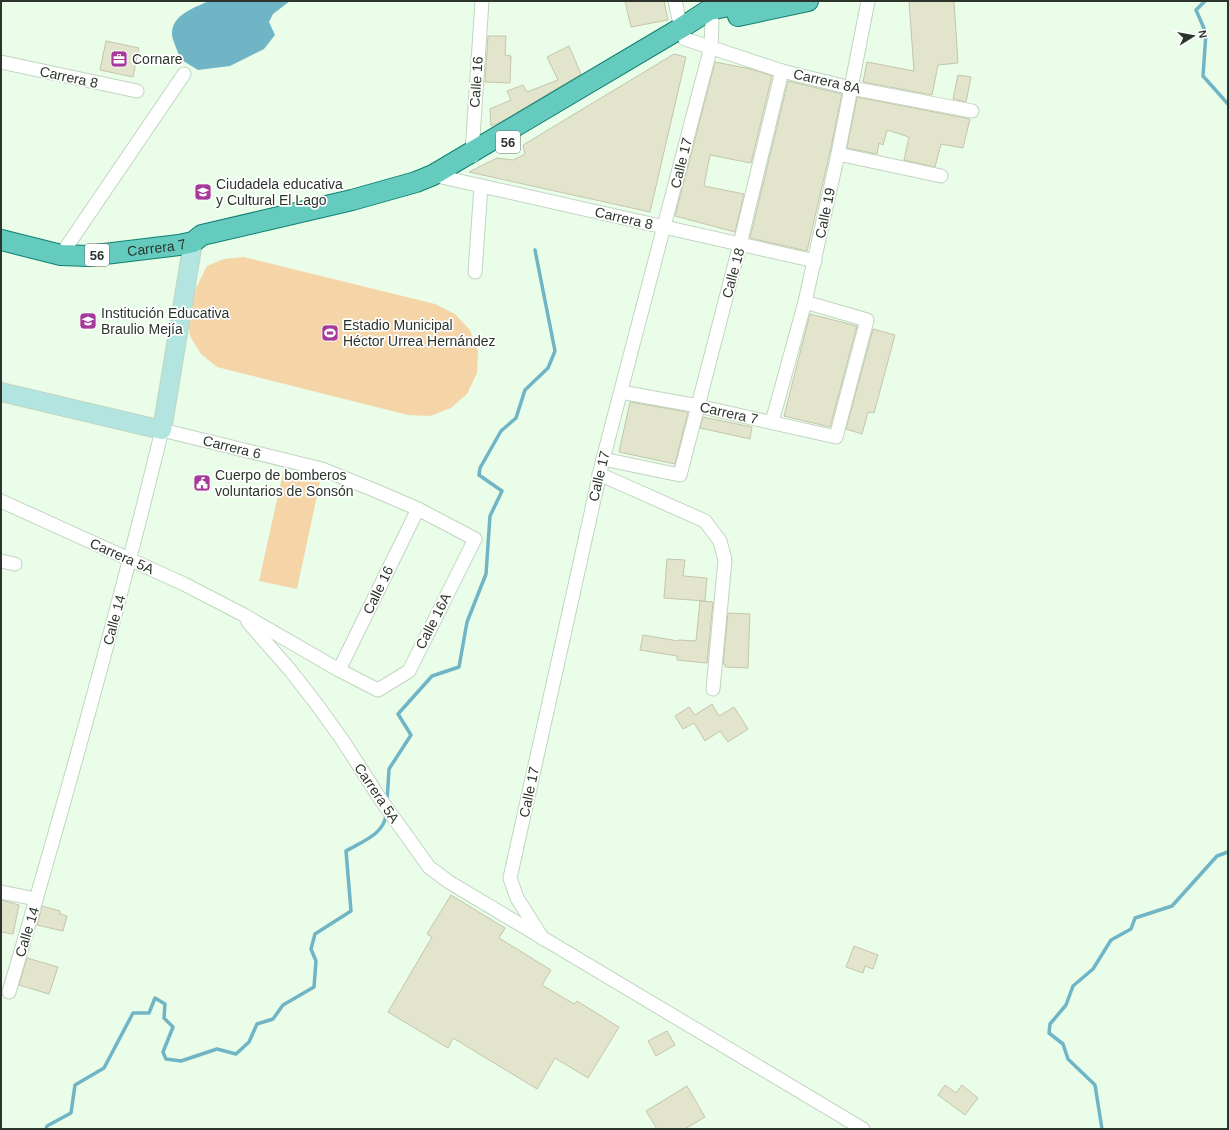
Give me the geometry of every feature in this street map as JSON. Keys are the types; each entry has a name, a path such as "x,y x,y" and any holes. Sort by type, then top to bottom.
{"main road":[{"name":"56","path":"193,242 203,245 354,209 419,190 683,34 711,15 754,1"},
{"name":"56","path":"711,15 808,1"},
{"name":"Carrera 7","path":"1,240 61,255 88,256 193,242"},
{"name":"Calle 14","path":"162,430 193,242"},
{"name":"Carrera 6","path":"1,392 162,430"}],"street":[{"name":"Calle 16","path":"473,157 482,1"},
{"path":"675,1 683,34"},
{"name":"Calle 19","path":"772,422 805,302 838,154 868,1"},
{"name":"Calle 17","path":"543,939 517,898 510,878 599,474 711,47 711,15"},
{"name":"Carrera 8A","path":"683,34 711,47 782,71 851,88 972,111"},
{"name":"Carrera 8","path":"1,62 137,91"},
{"name":"Calle 18","path":"603,459 680,475 740,244 782,71"},
{"path":"61,255 184,74"},
{"path":"838,154 941,176"},
{"name":"Carrera 8","path":"439,177 814,261"},
{"path":"475,272 481,186"},
{"name":"Carrera 7","path":"621,392 698,406 836,437 867,320 805,302"},
{"name":"Carrera 6","path":"162,430 322,469 418,509 475,539"},
{"name":"Calle 14","path":"9,992 130,560 162,430"},
{"path":"599,474 705,521 720,541 725,560 712,689"},
{"name":"Carrera 5A","path":"1,501 184,584 242,614 339,670 378,690"},
{"name":"Calle 16","path":"339,670 418,509"},
{"name":"Calle 16A","path":"378,690 409,671 475,539"},
{"path":"1,561 15,564"},
{"name":"Carrera 5A","path":"242,614 290,670 318,706 343,741 396,822 430,867 449,882 543,939 863,1129"},
{"path":"1,892 36,899"}],"shaded area":[{"name":"Estadio Municipal Héctor Urrea Hernández","path":"244,257 435,304 455,314 470,330 478,351 477,373 467,394 451,408 430,416 408,415 217,367 201,354 190,336 187,317 191,298 207,266 224,259"},
{"path":"283,473 320,482 297,589 259,581"}],"water":[{"path":"209,1 290,1 273,14 269,22 275,35 264,49 230,66 198,70 180,59 172,35 173,28 175,22 184,13"}],"building":[{"path":"625,1 664,1 668,20 631,27"},
{"path":"909,1 954,1 958,63 938,65 932,95 863,82 867,62 914,71"},
{"path":"488,36 506,36 505,55 511,56 510,83 485,82"},
{"name":"Cornare","path":"106,41 139,48 133,77 100,70"},
{"path":"569,46 581,74 501,122 491,126 490,109 511,100 507,91 523,85 527,92 558,80 547,57"},
{"path":"674,54 686,57 650,212 469,172 497,158 513,160 525,154 523,145"},
{"path":"715,62 751,69 772,76 751,163 710,155 704,186 744,194 735,232 675,216"},
{"path":"958,75 971,77 966,102 953,99"},
{"path":"788,81 842,94 807,251 750,238"},
{"path":"857,97 970,119 963,148 941,144 935,167 904,160 909,137 887,130 883,145 879,143 877,154 847,148"},
{"path":"810,314 857,326 830,427 784,416"},
{"path":"873,329 895,335 874,413 868,412 862,434 846,429"},
{"path":"630,402 688,412 675,464 619,452"},
{"path":"703,417 752,427 750,439 700,428"},
{"path":"667,559 685,560 683,576 707,578 705,601 664,598"},
{"path":"700,601 713,602 707,663 677,660 677,656 640,650 643,635 678,641 696,641"},
{"path":"728,613 750,614 748,668 725,667 725,664 723,664"},
{"path":"712,704 719,716 734,707 748,729 728,742 720,731 705,741 694,723 683,729 675,716 689,707 695,715"},
{"path":"451,895 505,928 499,938 551,970 542,985 574,1004 577,1001 619,1027 588,1078 555,1058 537,1089 453,1038 448,1048 388,1012 432,937 427,934"},
{"path":"1,900 19,905 13,934 1,932"},
{"path":"42,906 60,911 60,914 67,916 63,931 37,925"},
{"path":"854,946 878,955 873,969 865,966 863,973 846,967"},
{"path":"27,958 58,967 49,994 19,985"},
{"path":"667,1031 675,1045 656,1056 648,1041"},
{"path":"945,1085 956,1093 962,1085 978,1098 965,1115 938,1095"},
{"path":"687,1086 705,1117 685,1129 657,1129 646,1111"}],"waterway":[{"path":"1205,1 1196,10 1206,33 1203,76 1228,104"},
{"path":"387,802 389,769 411,735 398,714 432,676 459,667 467,622 486,574 490,516 502,491 479,475 480,468 501,431 516,418 525,390 548,368 555,351 535,250"},
{"path":"46,1129 47,1126 71,1113 75,1085 104,1068 133,1013 149,1013 155,998 165,1004 164,1018 173,1027 163,1052 166,1059 181,1061 217,1049 236,1054 249,1042 257,1024 273,1019 283,1005 314,987 316,961 311,949 315,934 351,911 346,851 365,841 377,832 385,821 386,814"},
{"path":"1102,1129 1095,1085 1068,1059 1063,1044 1049,1033 1050,1024 1066,1005 1073,986 1093,969 1111,940 1131,929 1135,918 1172,906 1217,856 1228,852"}],"place":[{"name":"Cornare","path":"119,59"},
{"name":"Ciudadela educativa y Cultural El Lago","path":"203,192"},
{"name":"Institución Educativa Braulio Mejía","path":"88,321"},
{"name":"Estadio Municipal Héctor Urrea Hernández","path":"330,333"},
{"name":"Cuerpo de bomberos voluntarios de Sonsón","path":"202,483"}]}
